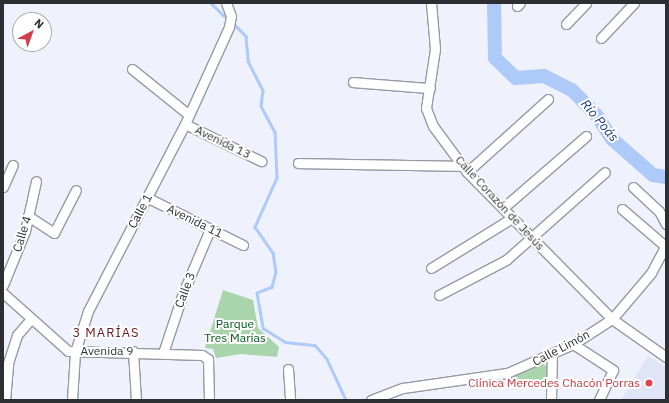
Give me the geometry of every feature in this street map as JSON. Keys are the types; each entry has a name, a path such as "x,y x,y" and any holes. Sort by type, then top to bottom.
{"street":[{"name":"Calle 1","path":"72,400 74,352 88,311 190,115 229,27 231,16 226,3"},
{"name":"Calle Corazón de Jesús","path":"431,3 435,49 426,108 428,117 465,169 612,319 666,357"},
{"path":"566,24 586,3"},
{"path":"601,38 634,3"},
{"path":"132,69 190,115"},
{"path":"353,82 430,88"},
{"path":"298,163 465,169 548,99"},
{"name":"Avenida 13","path":"185,124 261,161"},
{"path":"503,208 586,136"},
{"path":"3,187 13,165"},
{"path":"439,294 506,260 605,172"},
{"name":"Calle 4","path":"3,285 28,216 36,181"},
{"path":"633,187 659,211 666,224"},
{"path":"28,216 54,233 76,190"},
{"name":"Avenida 11","path":"148,198 242,245"},
{"path":"622,209 666,246"},
{"path":"431,268 512,218"},
{"name":"Calle 3","path":"163,353 183,293 210,229"},
{"name":"Calle Limón","path":"371,400 403,388 507,373 573,344 612,319 651,273 666,246"},
{"name":"Avenida 9","path":"3,293 30,320 61,347 74,352 133,351 197,354 208,359 209,400"},
{"path":"5,400 5,361 17,335 30,320"},
{"path":"573,344 613,370 599,400"},
{"path":"133,351 136,400"},
{"path":"551,400 552,354"},
{"path":"288,369 290,400"}],"shaded area":[{"name":"Clínica Mercedes Chacón Porras","path":"648,356 666,367 666,400 621,400"}],"green space":[{"name":"Parque Tres Marías","path":"223,290 253,300 258,328 279,347 277,357 241,354 216,358 213,349 205,348"},
{"path":"542,364 547,366 546,383 492,378"}],"waterway":[{"path":"211,3 224,16"},
{"name":"Río Poás","path":"494,3 495,58 516,78 544,76 572,90 597,116 612,139 653,175 666,177"},
{"path":"235,25 246,36 248,61 263,90 261,106 275,132 277,178 255,227 273,253 276,272 272,287 257,293 263,328 285,342 315,345 327,359 346,400"}],"place":[{"name":"Clínica Mercedes Chacón Porras","path":"649,383"}],"district":[{"name":"3 MARÍAS","path":"106,333"}]}
